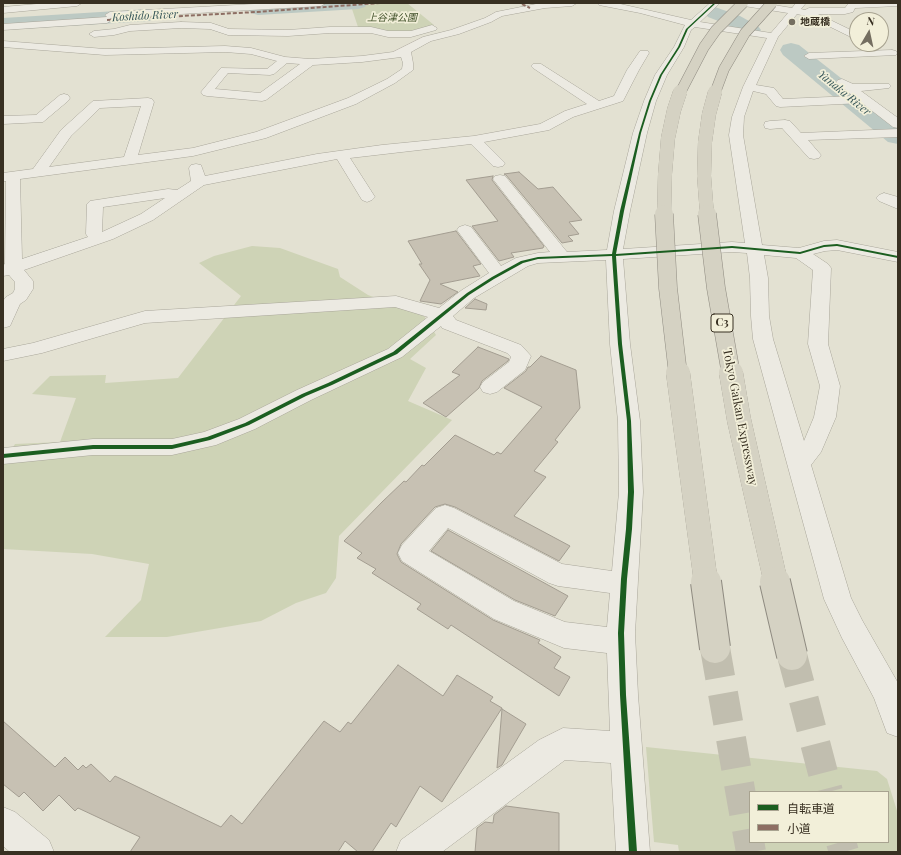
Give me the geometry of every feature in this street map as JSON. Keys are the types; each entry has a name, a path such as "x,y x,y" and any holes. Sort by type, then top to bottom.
{"highway":[{"path":"715,648 684,428 668,288 664,223 665,174 668,138 683,86 704,47 716,30 744,3"},
{"name":"Tokyo Gaikan Expressway","path":"772,3 745,33 724,69 709,114 705,142 704,176 708,225 716,288 739,420 792,655"}],"street":[{"path":"3,10 77,3"},
{"path":"73,51 94,34 109,17 117,3"},
{"path":"3,27 109,17 321,3"},
{"path":"489,7 518,5 525,3"},
{"path":"267,48 285,60 310,62 362,59 396,55 427,39 461,30 488,20 499,14 545,5 572,3"},
{"path":"602,3 618,5 676,21 773,36"},
{"path":"633,852 626,748 622,642 624,584 631,485 629,422 620,344 614,255 622,211 640,133 650,101 661,74 679,47 687,29 715,3"},
{"path":"744,3 839,11 850,10 858,12"},
{"path":"850,10 851,6 860,4 898,3"},
{"path":"799,7 773,36 749,87 738,117 736,135 759,278 760,316 763,339 838,599 852,629 872,663 893,691 898,722"},
{"path":"799,7 813,16 849,34"},
{"path":"94,34 114,32 130,28 181,25 211,26 228,32 288,33 330,30 371,30 388,34 411,34 468,18 475,14"},
{"path":"3,45 105,52 267,48 362,42 362,59"},
{"path":"8,270 8,177 193,152 261,135 352,101 391,81 407,70 408,63 405,50"},
{"path":"8,270 98,239 147,216 199,182 382,148 474,140 544,127 569,114 619,98 633,70 644,53"},
{"path":"808,56 895,55"},
{"path":"285,60 270,72 225,70 207,92 262,97 310,62"},
{"path":"537,66 597,105"},
{"path":"885,86 846,85 857,99 898,124"},
{"path":"749,87 770,91 780,103 857,99"},
{"path":"3,120 39,119 64,98"},
{"path":"38,172 66,133 97,104 148,102 130,160"},
{"path":"770,125 784,124 814,155"},
{"path":"796,137 892,133"},
{"path":"474,140 498,163"},
{"path":"193,152 199,182"},
{"path":"341,155 367,197"},
{"path":"500,179 562,256"},
{"path":"98,239 94,234 95,204 168,193 180,195"},
{"path":"465,230 499,275"},
{"path":"3,456 93,447 172,447 208,439 247,424 304,395 349,376 395,353 468,294 522,262 538,258 614,255 732,247 800,253 824,246 838,245 898,257"},
{"path":"799,463 810,452 825,416 830,386 818,344 822,268 800,253"},
{"path":"3,322 12,301 20,296 24,289 24,281 8,270"},
{"path":"3,355 35,349 145,317 396,301 443,315 449,324 514,349 521,356 518,365 490,387"},
{"path":"622,642 564,635 504,610 411,553 445,515 558,576 624,584"},
{"path":"413,852 550,751 563,744 626,748"},
{"path":"3,824 37,852"}],"green space":[{"name":"上谷津公園","path":"407,3 434,25 415,32 387,33 359,30 351,6"},
{"path":"252,246 280,248 338,269 340,277 368,295 424,316 436,335 410,359 426,368 408,401 452,420 339,536 336,578 326,593 296,603 261,621 167,637 105,637 141,600 149,564 92,554 3,549 3,464 15,444 60,442 76,398 32,394 50,376 106,375 105,383 178,378 241,296 199,263 214,256"},
{"path":"646,747 877,771 887,779 898,814 898,852 679,852 678,845 654,842"}],"building":[{"path":"519,172 538,189 553,187 582,220 569,222 579,234 568,236 573,241 562,243 504,174"},
{"path":"493,176 492,180 544,246 543,248 511,253 514,257 499,261 472,226 498,221 466,180"},
{"path":"456,231 481,264 473,266 480,276 440,284 458,292 441,304 420,301 430,280 419,264 422,264 408,241"},
{"path":"475,299 487,304 486,310 465,308"},
{"path":"478,347 509,359 482,381 479,388 446,417 423,403 460,375 452,372"},
{"path":"541,356 576,370 580,408 555,440 558,442 534,471 546,477 514,516 570,546 559,561 455,507 445,504 435,507 401,544 397,554 401,562 493,620 540,640 538,643 561,657 554,668 570,677 559,696 451,625 448,629 417,609 421,604 372,573 376,569 357,558 362,553 344,541 382,502 404,481 406,482 422,465 424,466 455,435 494,455 497,452 501,454 542,407 504,388 526,371 528,367 530,367"},
{"path":"448,530 568,596 555,616 515,600 431,551"},
{"path":"398,665 443,696 457,675 493,697 490,701 502,708 442,802 420,786 396,827 391,823 372,852 358,852 345,841 338,852 130,852 140,837 78,808 75,811 59,795 43,811 24,792 19,797 3,784 3,721 55,767 65,757 78,770 83,765 86,768 91,764 110,782 115,776 221,827 231,815 242,824 324,721 340,732 348,722 351,724"},
{"path":"502,709 526,724 502,765 497,768"},
{"path":"506,806 559,813 559,852 475,852 477,828 485,822 493,823 494,815"}],"waterway":[{"name":"Koshido River","path":"258,9 358,3"},
{"path":"715,13 733,20 751,30"},
{"name":"Koshido River","path":"3,24 149,15"},
{"name":"Yanaka River","path":"791,50 898,136"}],"tunnel":[{"path":"715,648 749,841"},
{"path":"792,655 828,791"},
{"path":"749,843 751,852"},
{"path":"841,843 844,852"}],"marked path":[{"path":"107,20 256,12 380,3"},
{"path":"522,4 530,8"}],"cycle path":[{"path":"633,852 623,695 621,633 631,492 629,421 620,344 614,255 622,211 640,133 650,101 661,75 679,47 687,29 715,3"},
{"path":"3,456 93,447 172,447 208,439 247,424 304,395 395,353 468,294 522,262 538,258 614,255 732,247 800,253 824,246 837,245 898,257"}],"place":[{"name":"地蔵橋","path":"792,22"}]}
